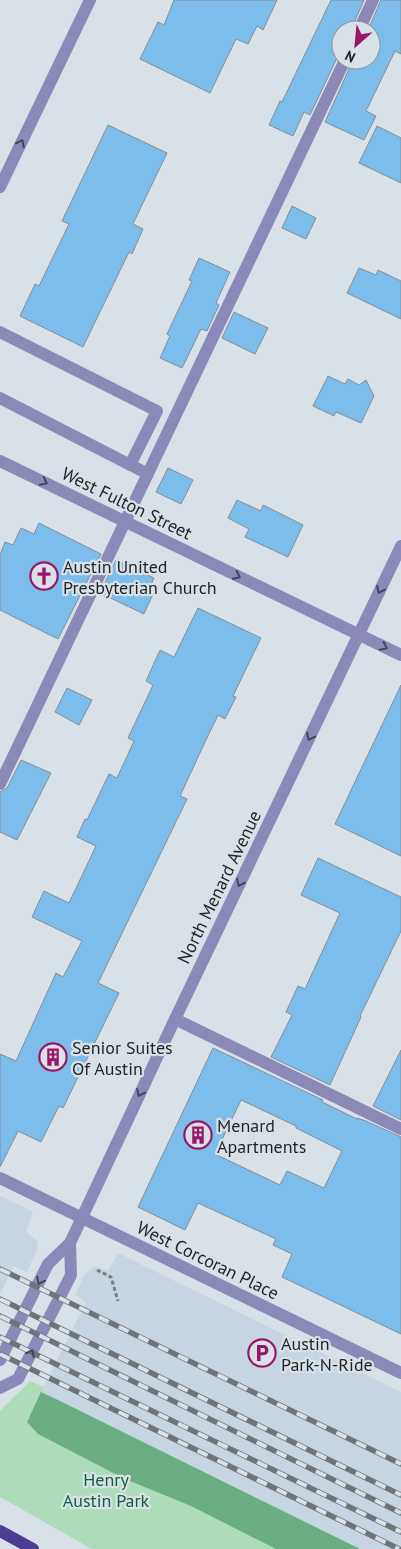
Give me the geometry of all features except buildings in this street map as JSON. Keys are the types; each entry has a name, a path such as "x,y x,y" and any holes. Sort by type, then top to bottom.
{"main road":[{"path":"0,1530 33,1549"}],"street":[{"path":"0,187 90,0"},
{"path":"364,20 373,0"},
{"path":"0,784 340,70"},
{"path":"0,332 157,411 130,465"},
{"path":"0,398 148,474"},
{"name":"West Fulton Street","path":"0,461 401,655"},
{"name":"North Menard Avenue","path":"0,1360 48,1264 70,1244 174,1019 401,546"},
{"path":"174,1019 401,1129"},
{"name":"West Corcoran Place","path":"0,1178 401,1373"},
{"name":"North Menard Avenue","path":"0,1388 18,1379 71,1275 70,1244"}],"path":[{"path":"97,1270 111,1277 118,1301"}],"shaded area":[{"path":"0,1196 32,1211 33,1213 26,1231 37,1241 38,1247 27,1272 14,1266 0,1294"},
{"path":"118,1253 401,1392 401,1549 360,1549 41,1392 86,1302 75,1295 84,1275 94,1267 108,1271"}],"green space":[{"name":"Henry Austin Park","path":"30,1381 44,1387 42,1393 360,1549 92,1549 0,1497 0,1411"},
{"path":"41,1392 360,1549 276,1549 191,1506 125,1479 38,1434 27,1422"}],"railway":[{"path":"0,1269 401,1464"},
{"path":"0,1299 401,1495"},
{"path":"0,1316 401,1513"},
{"path":"0,1337 401,1532"},
{"path":"0,1354 399,1549"}],"place":[{"name":"Austin United Presbyterian Church","path":"44,576"},
{"name":"Senior Suites Of Austin","path":"53,1057"},
{"name":"Menard Apartments","path":"198,1135"},
{"name":"Austin Park-N-Ride","path":"262,1353"}]}
